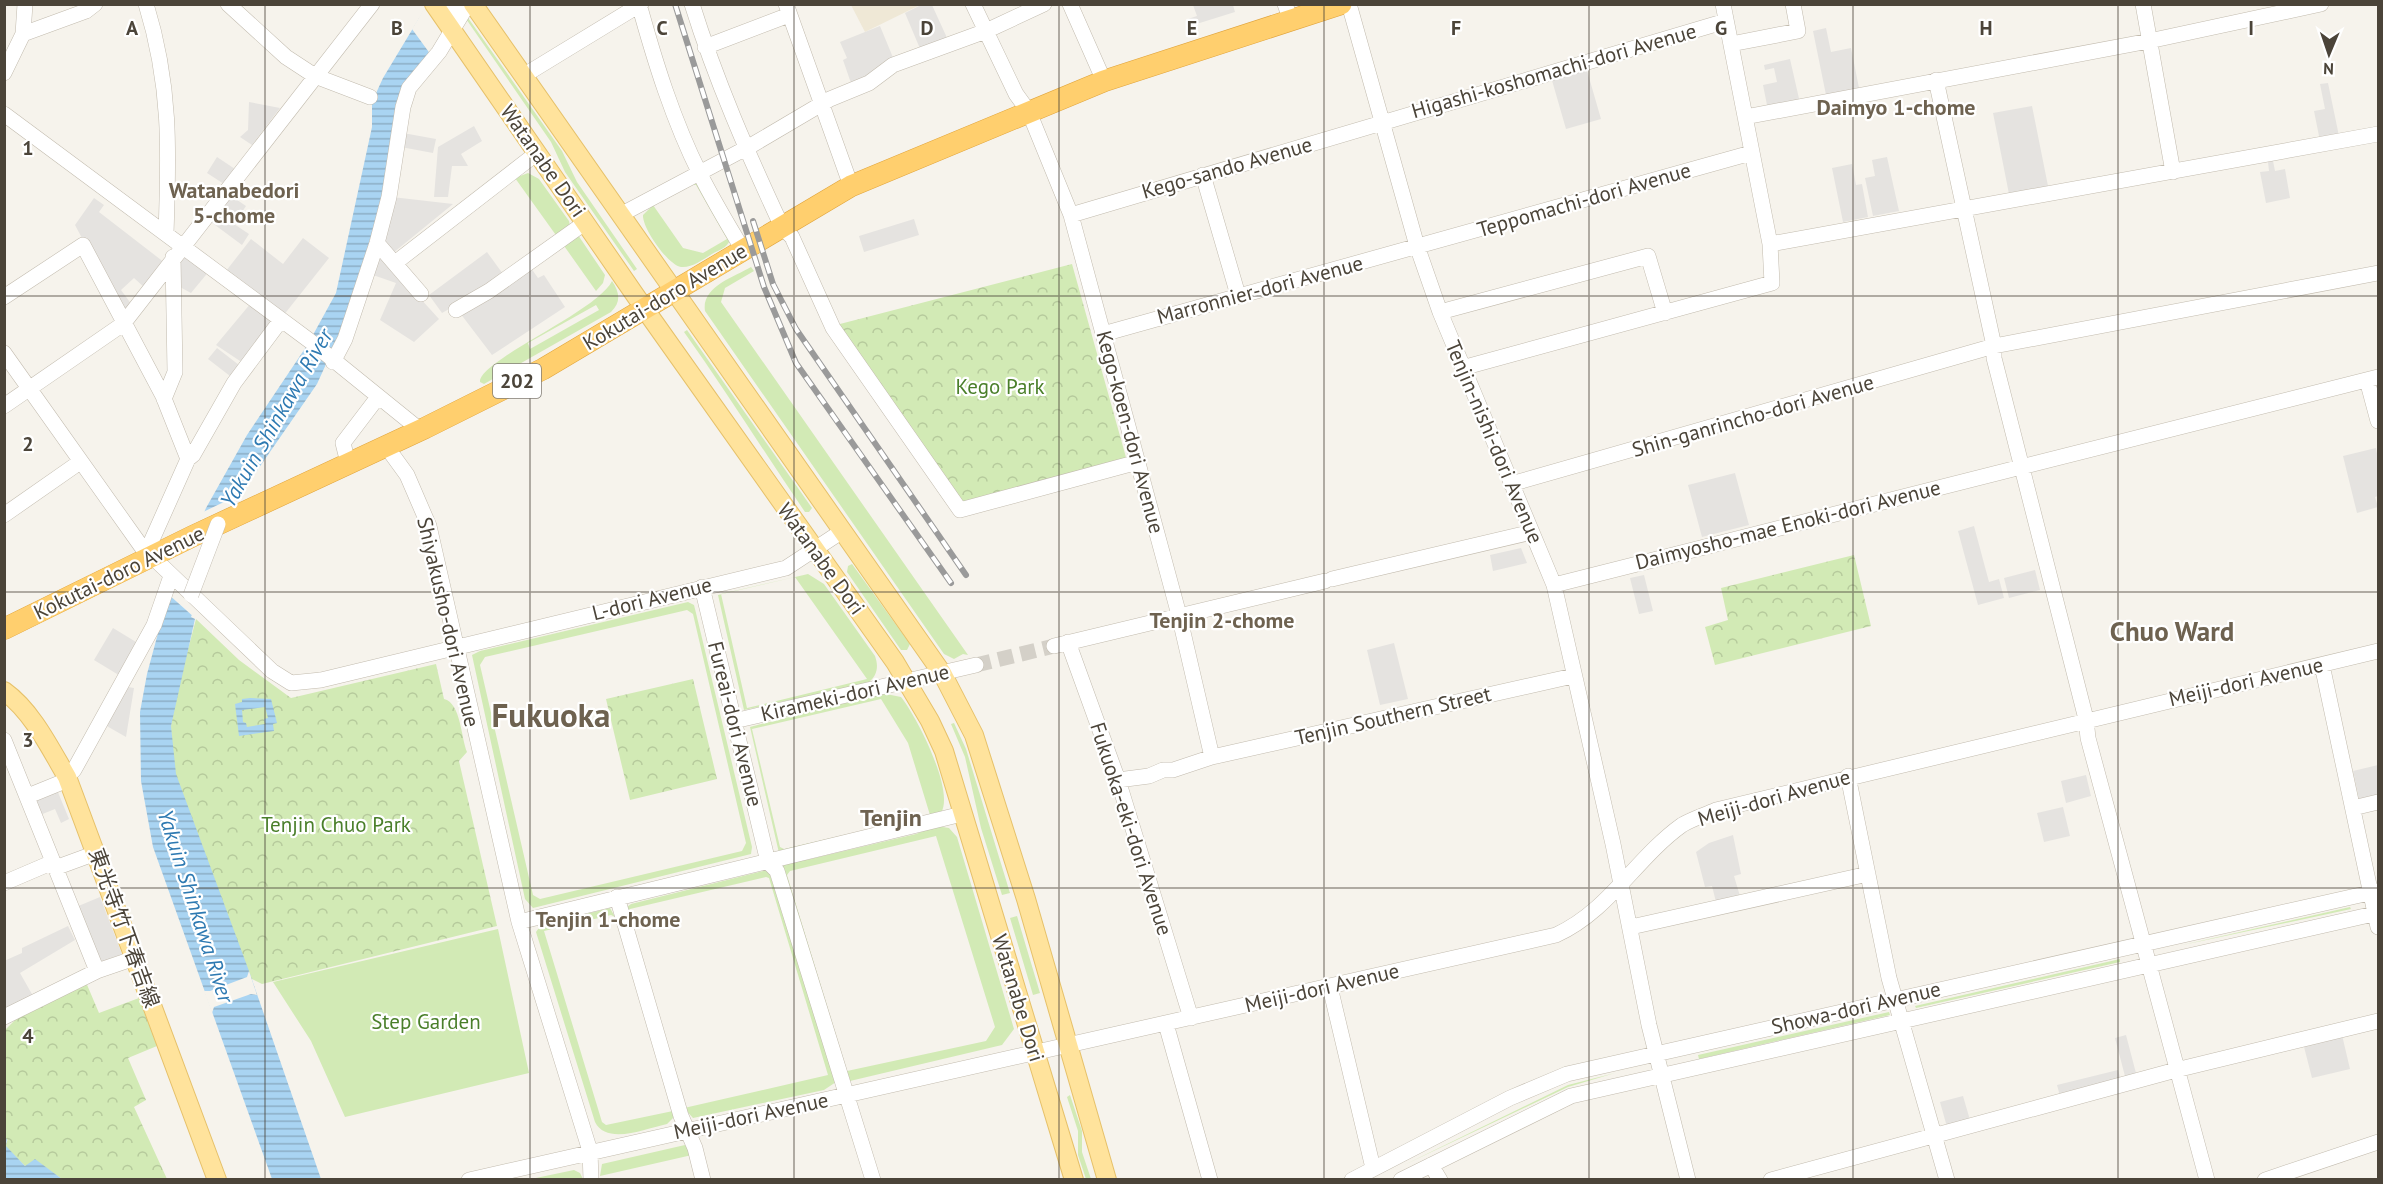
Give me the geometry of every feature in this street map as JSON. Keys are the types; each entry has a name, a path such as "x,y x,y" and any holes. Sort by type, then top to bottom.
{"highway":[{"name":"Kokutai-doro Avenue","path":"4,628 543,369 672,290 851,186 1104,81 1288,13 1341,4"}],"main road":[{"name":"Watanabe Dori","path":"434,4 451,20 537,153 813,550 907,681 944,751 1074,1179"},
{"name":"Watanabe Dori","path":"473,4 942,673 974,735 1028,905 1107,1179"},
{"name":"東光寺竹下春吉線","path":"4,691 13,697 42,735 68,777 217,1179"}],"street":[{"path":"4,73 23,34 25,4"},
{"path":"23,34 86,11 95,4"},
{"path":"146,4 158,43 169,133 166,234"},
{"path":"228,4 286,57 315,76 370,97"},
{"path":"4,406 123,324 372,4"},
{"path":"331,361 345,339 377,243 389,196 403,106 409,88 451,20 468,4"},
{"path":"692,4 705,47 746,148 782,227 792,237 833,328 960,510 1138,462"},
{"name":"Kego-koen-dori Avenue","path":"974,4 1016,94 1029,112 1071,214 1179,615 1212,757"},
{"path":"622,214 746,148 821,104 869,83 893,65 986,31 1044,4"},
{"path":"1070,4 1104,81"},
{"name":"Tenjin-nishi-dori Avenue","path":"1349,4 1417,246 1440,312 1554,585 1622,885 1656,1053 1688,1179"},
{"path":"1462,368 1772,283 1770,244 1723,4"},
{"path":"1731,44 1798,31 1793,4"},
{"path":"2143,4 2173,172"},
{"path":"1745,117 2149,41 2321,4"},
{"path":"523,76 639,5 664,89 700,173 743,250"},
{"path":"705,47 788,10 851,186"},
{"name":"Higashi-koshomachi-dori Avenue","path":"1383,123 1397,116 1726,21"},
{"path":"1936,81 1994,346 1994,358 2086,719 2088,738 2207,1179"},
{"path":"4,114 166,234 178,252 310,341 331,361 420,430"},
{"name":"Kego-sando Avenue","path":"1071,214 1383,123"},
{"path":"1770,244 2379,134"},
{"path":"394,263 537,153"},
{"name":"Teppomachi-dori Avenue","path":"1417,246 1751,153"},
{"path":"1203,175 1238,295"},
{"path":"456,310 489,291 586,222"},
{"path":"377,243 421,294"},
{"path":"4,297 83,244 164,399 188,459"},
{"name":"Marronnier-dori Avenue","path":"1103,334 1417,246"},
{"path":"164,399 175,372 178,252"},
{"path":"1440,312 1648,256 1665,313"},
{"name":"Shin-ganrincho-dori Avenue","path":"1511,484 1994,346 2379,273"},
{"path":"151,556 151,542 188,459 193,455 234,383 281,320"},
{"path":"4,353 80,462 151,556 196,599 228,520"},
{"path":"2373,378 2379,421"},
{"name":"Daimyosho-mae Enoki-dori Avenue","path":"1554,585 2373,378"},
{"path":"348,463 343,443 378,396"},
{"name":"Shiyakusho-dori Avenue","path":"386,446 407,475 429,526 519,921 590,1151 591,1179"},
{"path":"4,515 80,462"},
{"name":"L-dori Avenue","path":"196,599 272,671 291,683 321,680 786,567 841,532"},
{"path":"1179,615 1532,532"},
{"path":"28,796 68,777 154,625 173,578"},
{"name":"Fureai-dori Avenue","path":"702,587 768,862 777,871 845,1096 873,1179"},
{"name":"Fukuoka-eki-dori Avenue","path":"1179,615 1061,644 1118,780 1191,1018"},
{"name":"Meiji-dori Avenue","path":"469,1179 1166,1024 1556,934 1578,925 1683,825 1716,810 1848,776 2379,651"},
{"name":"Kirameki-dori Avenue","path":"734,721 976,665"},
{"path":"2322,665 2353,808 2375,891 2378,918"},
{"name":"Tenjin Southern Street","path":"1118,780 1149,776 1212,757 1573,676"},
{"path":"4,740 97,971"},
{"path":"1848,776 1895,999 1947,1179"},
{"path":"2353,808 2379,802"},
{"path":"519,921 962,814"},
{"path":"4,883 96,853"},
{"path":"1631,927 1868,874"},
{"name":"Showa-dori Avenue","path":"1352,1179 1510,1098 1567,1074 2375,891"},
{"path":"617,897 685,1130 695,1148 703,1179"},
{"name":"Showa-dori Avenue","path":"1401,1179 1570,1096 2149,965 2378,918"},
{"path":"4,1017 97,971 135,958"},
{"path":"1330,987 1373,1168"},
{"path":"1770,1179 2176,1070 2379,1021"},
{"path":"1166,1024 1210,1179"},
{"path":"2265,1179 2379,1143"},
{"path":"1431,1165 1440,1179"}],"shaded area":[{"path":"851,5 920,5 865,32"},
{"path":"921,5 932,5 948,40 921,51 905,13"},
{"path":"1193,5 1233,5 1235,12 1190,26 1188,19 1197,16"},
{"path":"880,26 894,60 852,86 843,60 847,58 840,42"},
{"path":"1826,28 1831,52 1851,48 1859,88 1826,95 1813,31"},
{"path":"1790,59 1800,103 1768,110 1763,85 1777,82 1774,68 1765,70 1764,65"},
{"path":"1586,67 1601,119 1566,129 1551,77"},
{"path":"2328,83 2339,136 2320,141 2314,111 2325,109 2320,84"},
{"path":"249,102 280,108 252,145 240,137 248,130"},
{"path":"2032,106 2048,186 2009,194 1993,113"},
{"path":"474,126 482,141 461,154 468,166 452,166 448,197 434,197 438,147"},
{"path":"403,133 436,139 433,153 401,147"},
{"path":"217,157 235,169 224,184 207,173"},
{"path":"1887,157 1899,211 1873,216 1865,178 1875,176 1872,160"},
{"path":"2273,161 2275,171 2285,169 2290,198 2266,203 2260,172 2269,171 2268,162"},
{"path":"1852,164 1856,185 1862,184 1868,217 1843,222 1832,168"},
{"path":"230,195 246,206 234,224 249,234 242,245 211,222"},
{"path":"392,197 453,204 393,253 382,240"},
{"path":"94,198 104,205 99,212 165,263 145,288 134,278 121,290 132,305 123,315 75,225"},
{"path":"914,219 919,235 864,252 859,236"},
{"path":"303,238 329,258 283,316 226,271 251,239 283,264"},
{"path":"183,250 210,270 191,293 178,286 176,258"},
{"path":"487,252 503,274 486,288 442,313 429,295"},
{"path":"379,253 439,319 414,342 380,320 396,283 373,275"},
{"path":"531,268 538,278 544,275 565,307 492,355 460,313"},
{"path":"251,303 276,321 243,363 216,345"},
{"path":"217,348 239,365 230,376 208,359"},
{"path":"2376,448 2378,496 2375,497 2378,507 2357,513 2343,456"},
{"path":"1735,473 1749,525 1702,537 1688,485"},
{"path":"1974,526 1989,582 1999,579 2004,598 1978,605 1958,531"},
{"path":"1521,548 1527,563 1493,571 1490,555"},
{"path":"2035,570 2040,590 2009,598 2004,578"},
{"path":"1644,575 1653,611 1639,614 1630,578"},
{"path":"113,628 141,645 122,677 94,660"},
{"path":"1394,643 1408,699 1380,705 1367,650"},
{"path":"122,686 134,688 126,737 105,725"},
{"path":"2378,765 2378,795 2359,799 2353,771"},
{"path":"2086,775 2091,796 2066,803 2061,781"},
{"path":"57,790 69,819 61,823 55,809 40,815 34,799"},
{"path":"2063,807 2070,836 2044,842 2037,813"},
{"path":"1733,835 1741,874 1734,876 1740,896 1716,902 1712,886 1705,887 1696,852 1709,843"},
{"path":"100,897 122,954 98,963 76,907"},
{"path":"68,926 75,940 20,973 33,996 5,1010 4,961 22,953 22,948"},
{"path":"2126,1035 2137,1077 2126,1080 2115,1038"},
{"path":"2342,1035 2350,1069 2312,1078 2303,1043"},
{"path":"2118,1070 2121,1081 2060,1096 2057,1085"},
{"path":"1963,1096 1970,1120 1947,1127 1940,1102"}],"green space":[{"path":"466,15 562,151 577,182 637,269 634,271 565,172 551,142 464,16"},
{"path":"528,173 539,179 569,221 570,226 558,238 515,178"},
{"path":"695,181 730,240 725,247 697,263 681,267 669,260 657,245 647,228 643,215 653,205 683,248 703,253 727,239 696,185 691,184"},
{"path":"578,235 605,275 603,283 596,291 562,243"},
{"name":"Kego Park","path":"1072,264 1127,461 960,507 836,325"},
{"path":"751,267 754,271 725,288 721,302 968,655 963,654 954,659 944,654 705,311 705,303 713,289"},
{"path":"612,281 618,297 611,312 484,384 480,382 485,373 498,362 517,349 564,321 602,293","holes":["596,305 599,310 530,349 528,343"]},
{"path":"687,330 812,508 809,512 805,512 684,332"},
{"path":"1854,555 1871,626 1715,665 1705,627 1728,620 1721,588"},
{"path":"852,564 910,644 907,650 901,650 847,572 848,566"},
{"path":"808,574 824,584 875,656 877,668 875,674 868,683 744,710 718,595 721,594 747,708 867,679 795,577"},
{"path":"688,602 694,605 752,847 751,854 533,908 525,899 472,655 480,651","holes":["687,610 693,614 746,843 742,851 540,899 533,895 480,665 485,657"]},
{"name":"Tenjin Chuo Park","path":"196,619 239,660 291,698 436,664 444,699 454,707 467,752 459,761 497,926 262,984 248,977 190,821 172,765 171,726 177,691"},
{"path":"693,679 717,779 630,800 606,699"},
{"path":"881,693 901,697 916,720 939,772 944,803 941,813 779,853 750,727","holes":["881,699 908,743 930,815 784,849 780,847 752,729"]},
{"path":"954,723 966,749 1010,893 1002,895 981,828 965,757 951,724"},
{"path":"936,826 949,828 957,837 1014,1029 1002,1045 850,1081 782,870 783,865 798,859 806,860 916,834","holes":["936,836 995,1027 986,1041 847,1071 787,875 790,871"]},
{"path":"769,871 836,1082 824,1090 693,1118 684,1108 828,1075 769,878 630,909 628,914 627,907 631,904"},
{"path":"2350,907 2351,909 2178,946"},
{"path":"610,908 615,917 611,915 544,931 602,1122 606,1125 673,1111 673,1118 667,1124 628,1134 608,1133 595,1122 536,932 541,925"},
{"path":"1017,916 1040,993 1033,995 1010,918"},
{"name":"Step Garden","path":"498,929 529,1073 345,1117 311,1041 273,982"},
{"path":"2120,959 2120,962 1916,1008 1915,1006"},
{"path":"85,980 99,1013 139,998 157,1046 128,1058 146,1100 134,1107 167,1179 62,1179 35,1160 26,1167 5,1146 8,1139 5,1142 5,1030 21,1014"},
{"path":"1889,1012 1890,1015 1699,1059 1698,1055"},
{"path":"1615,1073 1568,1087 1402,1166 1568,1085"},
{"path":"1070,1095 1082,1131 1082,1152 1091,1179 1086,1179 1078,1155 1078,1131 1067,1097"},
{"path":"685,1145 692,1155 600,1176 602,1164"},
{"path":"574,1170 580,1173 583,1179 531,1179"}],"water":[{"name":"Yakuin Shinkawa River","path":"427,5 454,5 427,56 392,157 366,270 317,384 247,485 191,617 195,619 171,726 176,774 249,971 321,1179 272,1179 153,847 141,781 140,712 147,674 168,596 206,508 247,435 308,344 336,293 372,127 372,102 383,78"},
{"path":"242,699 271,699 277,723 273,724 274,731 239,736 235,704 242,702","holes":["265,707 268,718 264,719 265,724 247,727 243,722 242,710"]},
{"path":"7,1138 6,1146 25,1166 35,1159 62,1179 5,1179 5,1142"}],"pier":[{"path":"457,4 431,55 412,29 426,5"},
{"path":"247,491 195,618 168,594 169,591 203,512"},
{"path":"249,971 257,995 251,994 214,1007 212,1013 204,991 210,991 247,977"}],"tunnel":[{"path":"976,665 1054,646"}],"railway":[{"path":"675,4 764,287 796,363 951,583"},
{"path":"753,221 773,284 796,329 966,575"}],"district":[{"name":"Daimyo 1-chome","path":"1896,107"},
{"name":"Watanabedori 5-chome","path":"234,202"},
{"name":"Tenjin 2-chome","path":"1222,620"},
{"name":"Chuo Ward","path":"2172,632"},
{"name":"Fukuoka","path":"551,715"},
{"name":"Tenjin","path":"891,818"},
{"name":"Tenjin 1-chome","path":"608,919"}]}
